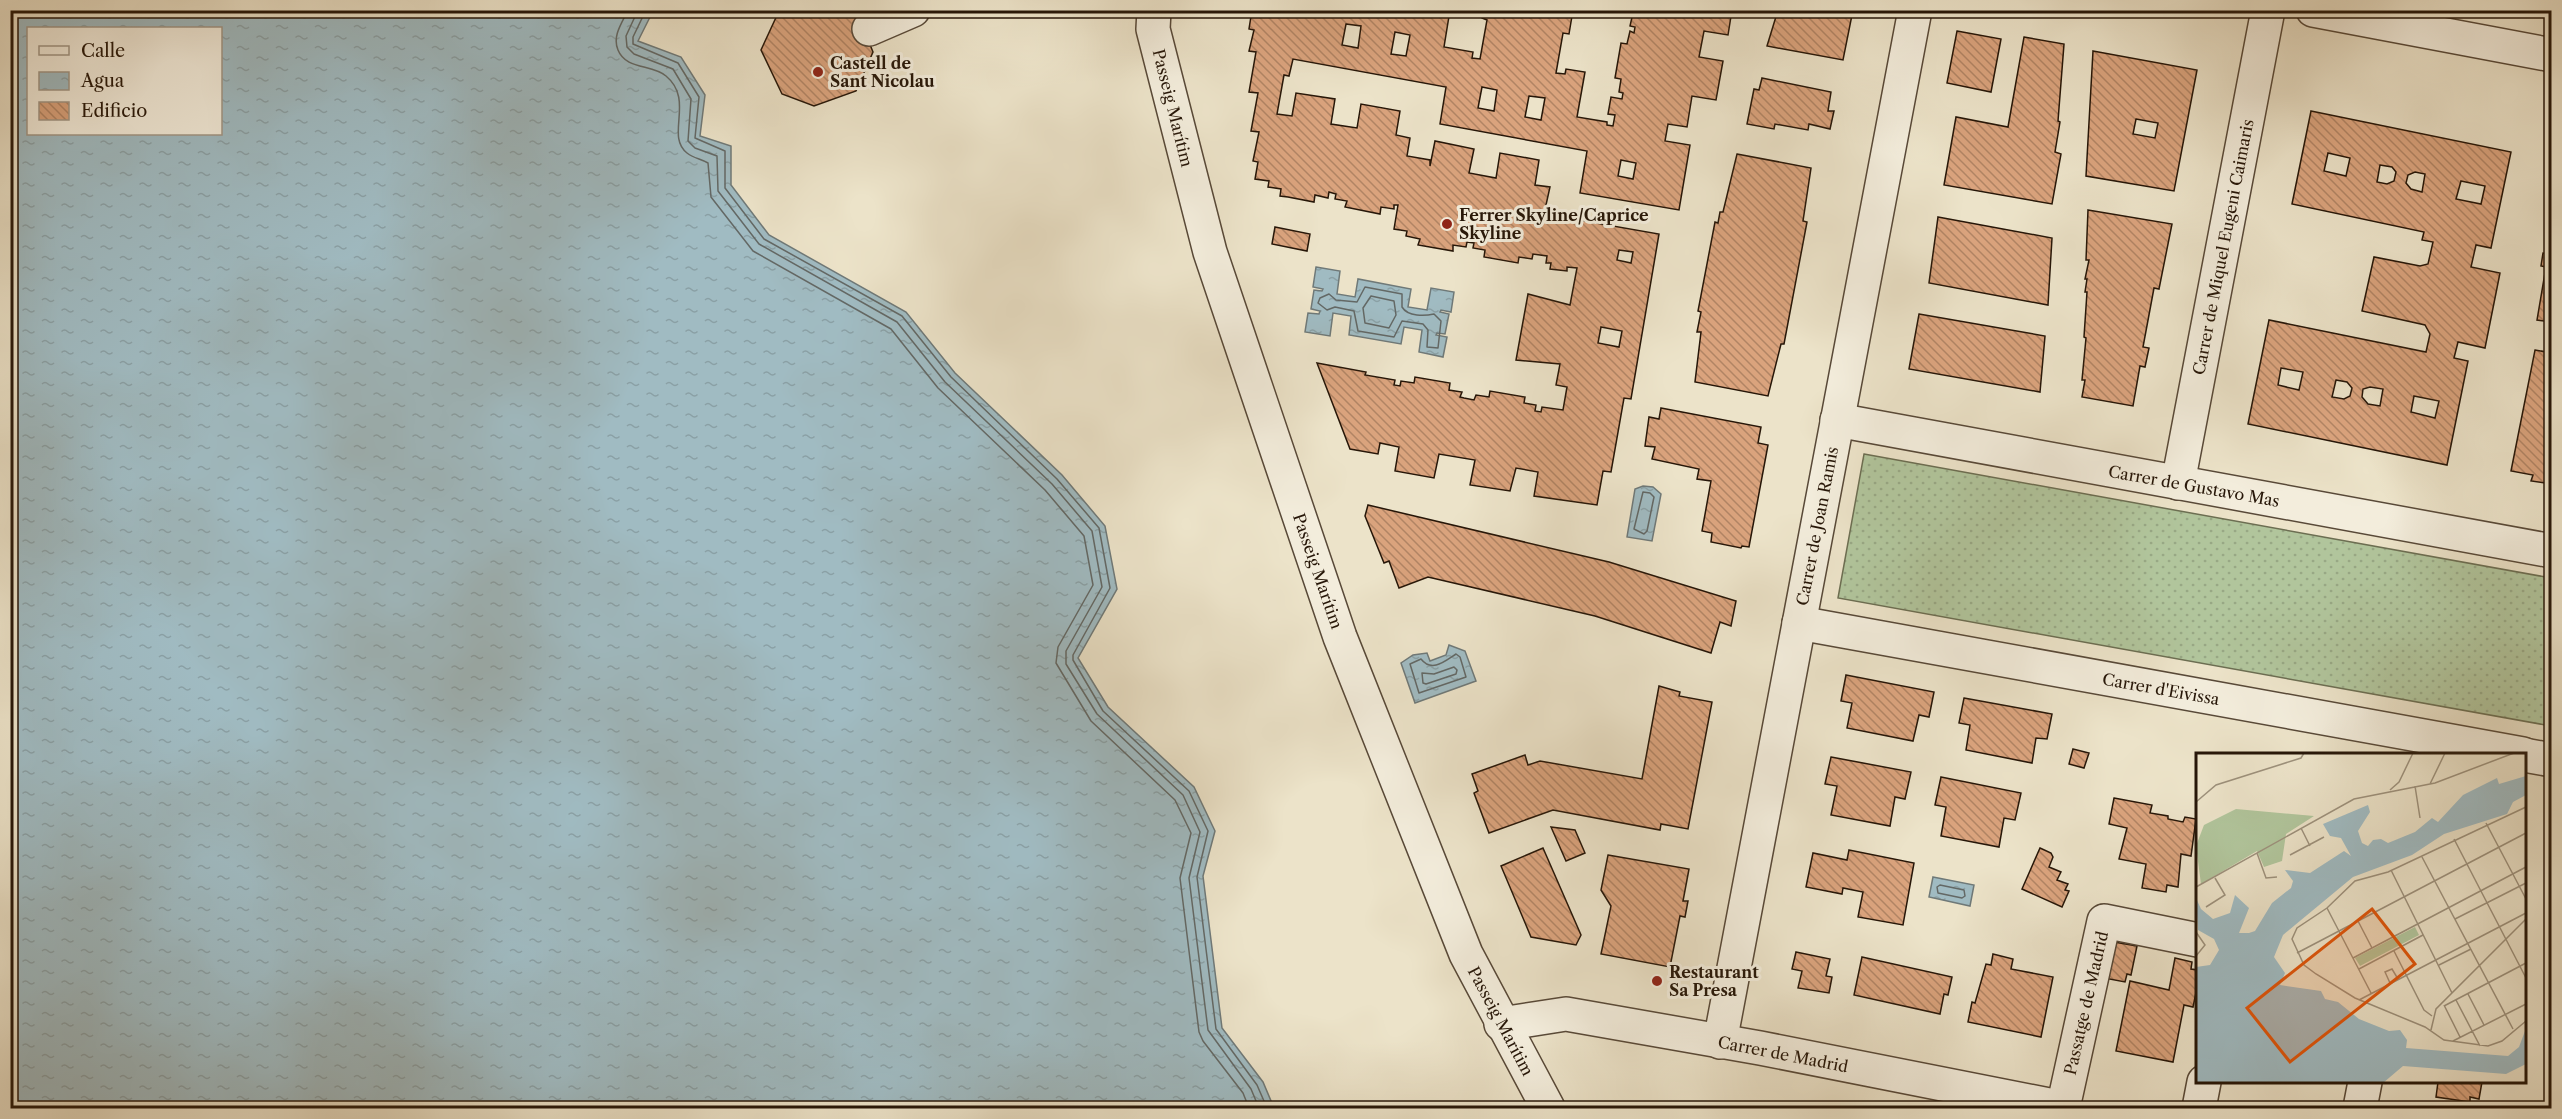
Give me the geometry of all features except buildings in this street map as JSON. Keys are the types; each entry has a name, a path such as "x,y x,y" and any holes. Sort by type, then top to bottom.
{"street":[{"path":"869,29 913,10"},
{"name":"Passeig Marítim","path":"1154,10 1153,28 1210,252 1336,626 1466,954 1501,1024 1548,1108"},
{"name":"Carrer de Joan Ramis","path":"1720,1042 1915,10"},
{"name":"Carrer de Miquel Eugeni Caimaris","path":"2178,483 2268,10"},
{"path":"2313,10 2552,55"},
{"name":"Carrer de Gustavo Mas","path":"1837,420 2552,552"},
{"name":"Carrer d'Eivissa","path":"1799,623 2431,746 2503,753"},
{"name":"Carrer d'Eivissa","path":"2526,755 2552,760"},
{"name":"Passatge de Madrid","path":"2064,1108 2104,921 2196,940"},
{"name":"Carrer de Madrid","path":"1501,1024 1566,1014 2064,1108"},
{"path":"2199,1108 2204,1083"},
{"path":"2360,1108 2365,1083"}],"green space":[{"path":"1864,454 2551,578 2551,726 1838,598"}],"water":[{"path":"10,11 653,11 638,41 681,57 705,95 700,136 731,146 731,185 769,235 906,312 955,373 1062,475 1105,526 1117,589 1078,658 1108,707 1194,787 1215,831 1203,876 1222,1028 1263,1082 1274,1108 11,1108"},
{"path":"1316,267 1340,271 1337,294 1355,297 1358,279 1411,289 1408,307 1427,310 1431,288 1454,292 1451,312 1441,310 1440,312 1449,314 1445,334 1437,333 1436,335 1447,337 1443,357 1419,352 1422,330 1404,327 1401,344 1349,335 1351,316 1333,313 1330,336 1305,332 1308,313 1319,314 1320,311 1311,309 1314,290 1322,291 1323,289 1313,287"},
{"path":"1643,486 1653,487 1661,494 1652,541 1627,537 1635,489"},
{"path":"1449,645 1465,651 1476,681 1415,703 1401,663 1413,655 1427,653 1430,661 1446,655"},
{"path":"1933,877 1974,885 1970,906 1929,897"}],"place":[{"name":"Castell de Sant Nicolau","path":"818,72"},
{"name":"Ferrer Skyline/Caprice Skyline","path":"1447,224"},
{"name":"Restaurant Sa Presa","path":"1657,981"}]}
